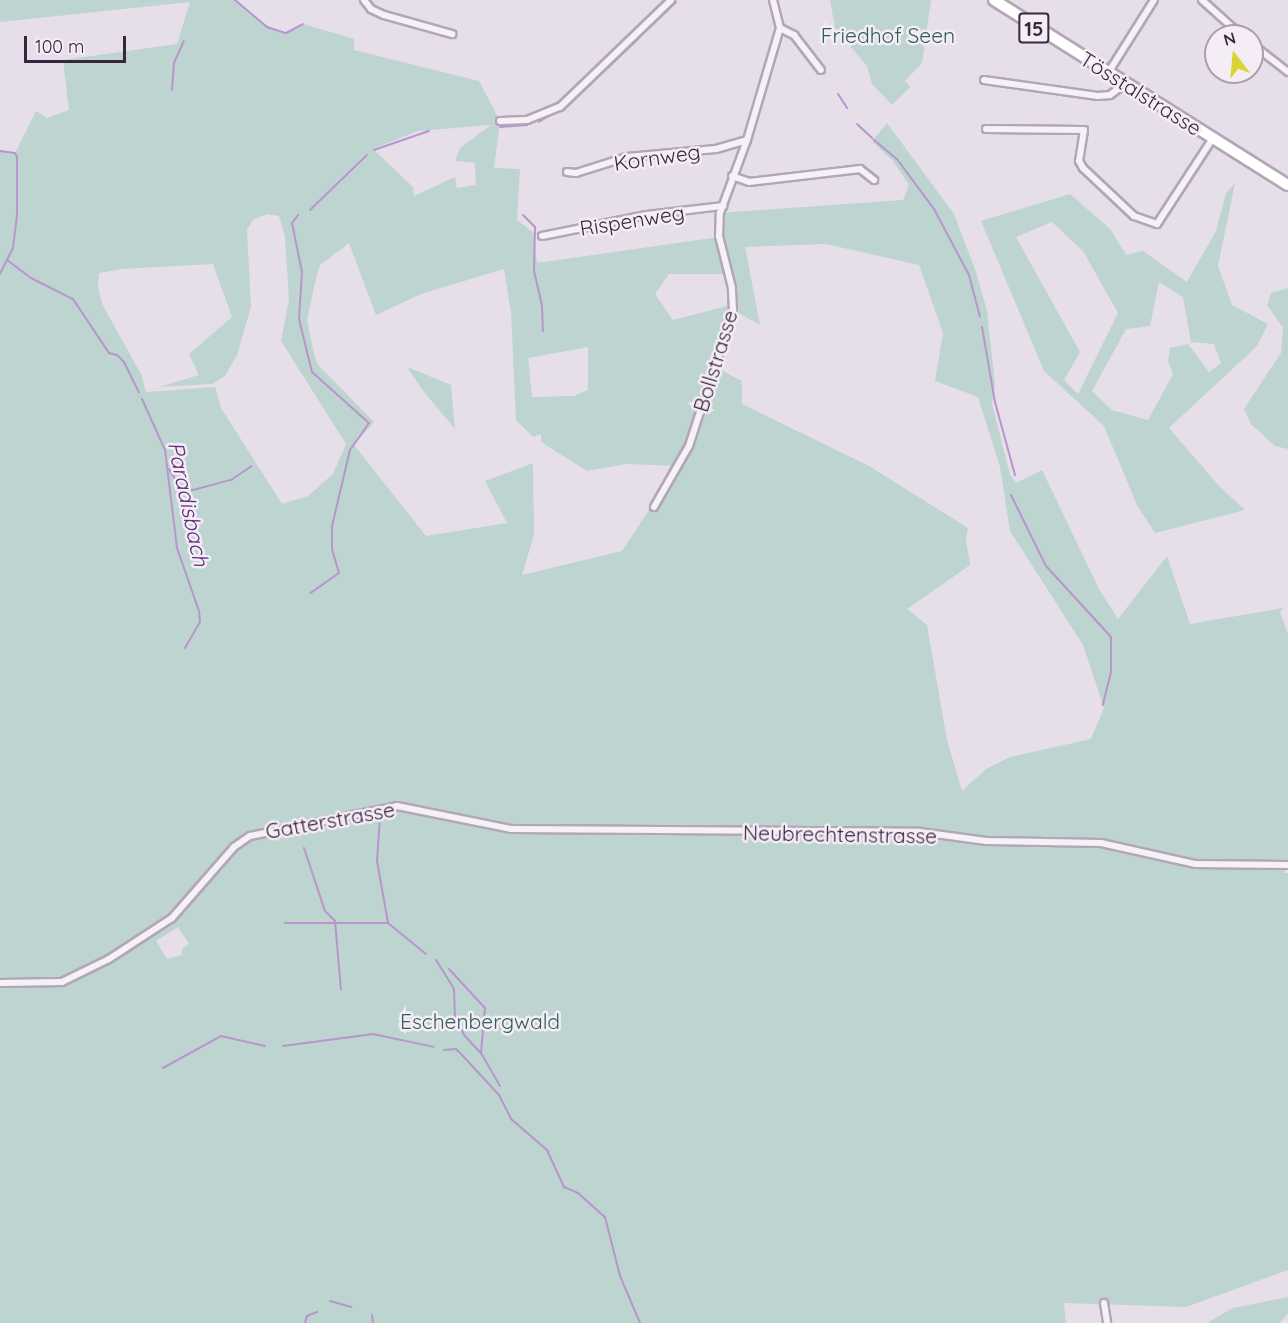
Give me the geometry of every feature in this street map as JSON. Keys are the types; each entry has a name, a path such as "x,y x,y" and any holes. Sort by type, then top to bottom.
{"main road":[{"name":"Tösstalstrasse","path":"994,0 1288,185"}],"street":[{"path":"364,0 371,9 384,15 452,34"},
{"path":"500,121 527,120 560,107 671,0"},
{"path":"773,0 780,28 794,35 821,70"},
{"path":"1108,72 1154,0"},
{"path":"1202,0 1229,24"},
{"name":"Bollstrasse","path":"654,507 689,446 733,310 732,288 719,236 723,207 732,176 747,140 780,28"},
{"path":"1264,53 1288,72"},
{"path":"984,80 1098,96 1120,91 1126,83"},
{"path":"986,129 1084,130 1079,161 1083,168 1134,216 1157,224 1213,138"},
{"name":"Kornweg","path":"567,172 576,173 627,157 716,149 747,140"},
{"path":"732,176 749,182 860,169 874,180"},
{"name":"Rispenweg","path":"542,236 647,215 723,207"},
{"name":"Gatterstrasse","path":"0,983 62,982 109,959 172,918 234,847 250,836 393,807 426,813"},
{"name":"Neubrechtenstrasse","path":"426,813 511,829 913,832 986,841 1082,842 1185,863 1288,865"},
{"path":"1104,1303 1107,1323"}],"green space":[{"name":"Eschenbergwald","path":"0,0 235,0 267,27 286,33 303,24 354,39 354,50 479,81 500,121 494,168 520,169 517,220 533,232 537,263 719,237 720,213 903,200 909,185 893,161 872,141 887,123 954,214 976,272 987,311 995,384 992,404 1010,474 1016,483 1042,470 1099,589 1118,619 1167,556 1190,624 1283,608 1280,613 1288,634 1288,865 1284,873 1288,873 1288,1270 1186,1307 1064,1303 1066,1323 0,1323 0,151 15,153 36,111 47,118 69,110 63,60 177,44 190,2 0,22","holes":["491,125 460,148 455,161 475,163 476,185 457,188 455,177 414,196 413,187 373,149 418,131","267,214 279,216 285,237 289,300 281,341 346,444 333,474 308,496 282,504 221,408 215,387 146,392 141,374 102,304 98,286 99,273 121,269 213,264 232,317 189,354 199,375 159,387 212,384 225,376 237,355 251,307 247,230 253,220","719,240 732,288 733,310 760,325 745,247 826,244 919,265 943,333 935,381 978,397 1000,467 1010,531 1083,645 1104,708 1091,739 1010,757 986,769 962,791 947,740 927,625 907,609 970,565 966,540 968,528 869,466 742,404 742,381 713,366 731,305 673,320 655,294 669,274 725,274","349,243 376,315 421,294 504,269 511,313 516,420 533,437 541,434 541,442 587,471 626,464 678,466 622,551 522,575 534,535 533,463 485,481 507,523 426,536 354,445 374,422 318,365 307,320 320,265","588,347 588,390 574,396 532,397 528,358","178,927 189,944 182,949 182,955 167,959 156,941"]},
{"name":"Friedhof Seen","path":"830,0 931,0 922,63 905,81 910,87 892,105 872,84 867,66 835,28"},
{"path":"1235,183 1218,266 1232,305 1268,324 1257,346 1169,428 1220,487 1245,510 1155,533 1137,505 1104,426 1044,371 981,221 1070,194 1110,229 1126,255 1143,251 1187,282 1216,231 1226,193","holes":["1052,222 1083,251 1118,313 1078,394 1064,380 1080,352 1016,237","1159,282 1183,297 1191,342 1214,344 1221,363 1209,372 1188,344 1170,348 1168,361 1173,374 1148,420 1112,410 1092,391 1126,329 1150,326"]},
{"path":"1288,288 1288,449 1275,446 1251,424 1244,409 1281,353 1283,328 1267,305 1271,293"},
{"path":"407,367 451,385 455,429 424,392"},
{"path":"1288,1297 1288,1314 1279,1323 1207,1323 1233,1308"}],"waterway":[{"path":"235,0 267,27 286,33 303,24"},
{"path":"650,27 676,2"},
{"path":"582,92 640,37"},
{"path":"172,90 174,63 184,41"},
{"path":"838,94 847,108"},
{"path":"539,122 574,100"},
{"path":"857,124 872,138"},
{"path":"500,127 527,125"},
{"path":"374,150 429,131"},
{"path":"874,140 897,159 934,209 969,275 980,317"},
{"path":"0,151 15,153 17,157 17,215 13,248 0,274"},
{"path":"310,210 367,155"},
{"path":"298,215 292,223 302,272 299,319 312,372 369,423 350,450 332,526 332,549 339,573 310,593"},
{"path":"523,215 535,227 534,271 542,306 543,331"},
{"name":"Paradisbach","path":"7,260 31,278 73,299 109,353 117,355 124,362 139,393"},
{"path":"982,327 995,402 1015,475"},
{"name":"Paradisbach","path":"142,399 165,450 177,548 199,611 200,622 185,648"},
{"path":"169,469 179,485 193,490 231,480 252,466"},
{"path":"1011,495 1046,566 1111,637 1111,672 1103,705"},
{"path":"380,816 377,861 388,923"},
{"path":"304,848 325,911 335,921 341,990"},
{"path":"285,923 388,923 426,954"},
{"path":"436,960 454,989 455,1017 464,1035 481,1053"},
{"path":"449,969 485,1008 481,1053 500,1086"},
{"path":"283,1046 373,1034 434,1047"},
{"path":"163,1068 221,1036 265,1046"},
{"path":"444,1050 456,1049 462,1055 499,1095 511,1119 547,1150 564,1187 578,1193 605,1217 620,1276 640,1323"},
{"path":"330,1301 351,1307"},
{"path":"305,1323 307,1316 317,1312"},
{"path":"372,1315 373,1323"}]}
